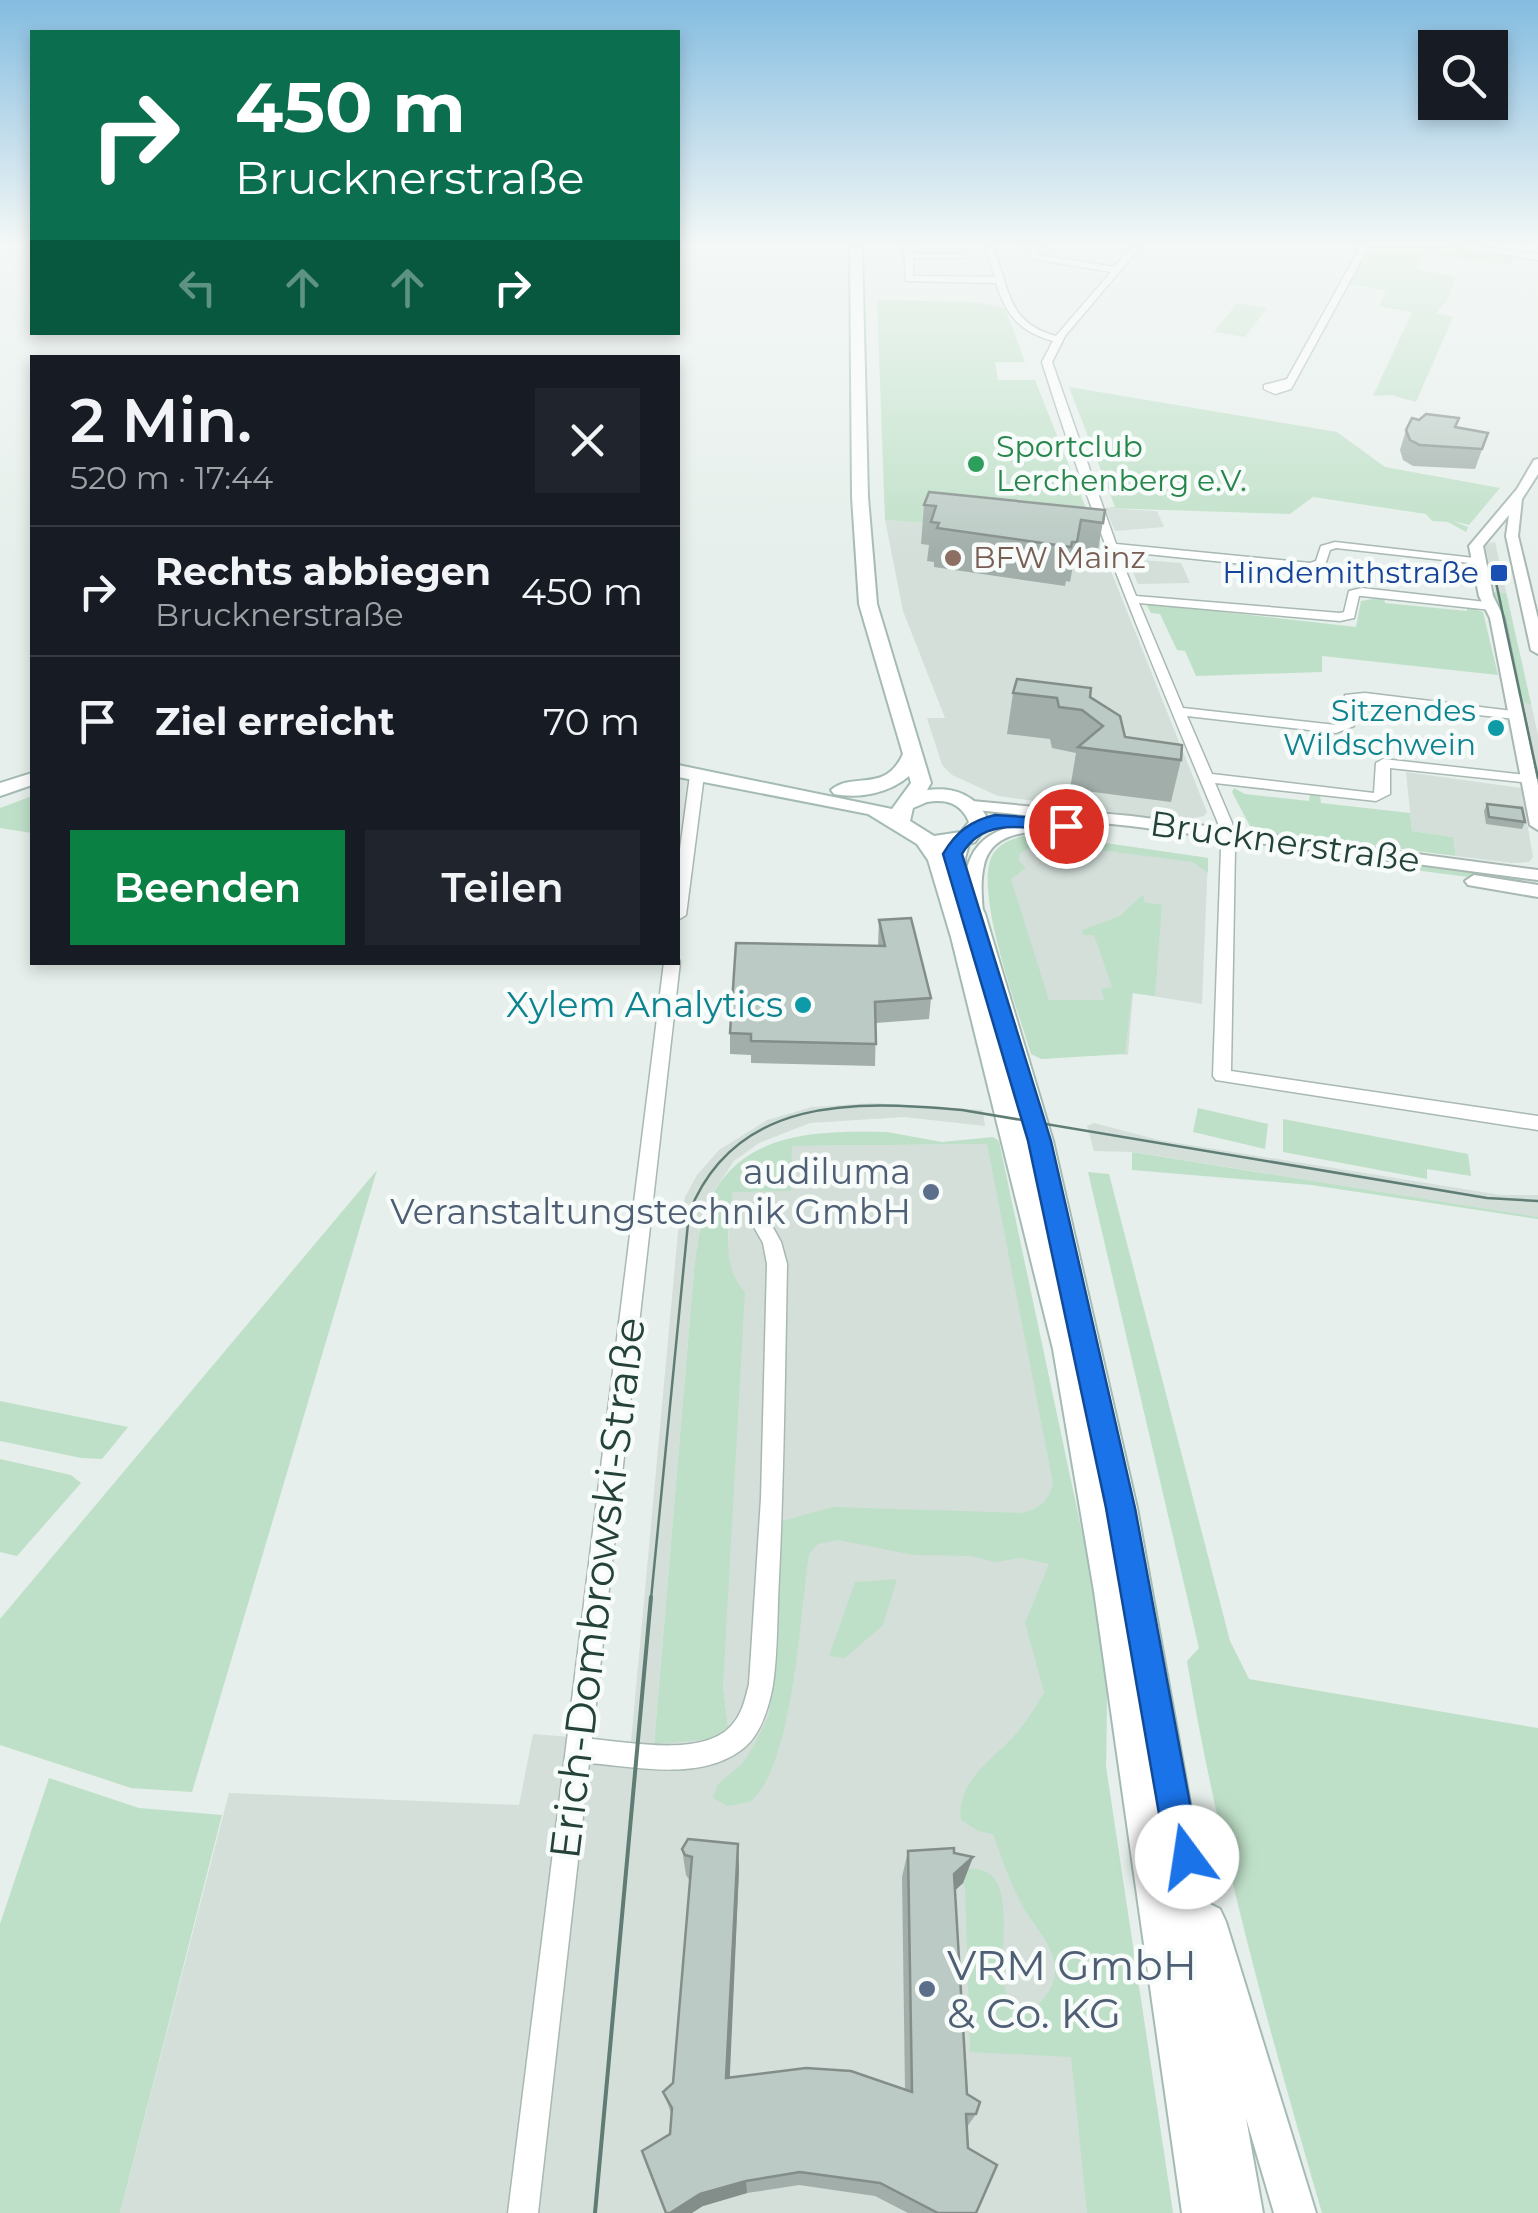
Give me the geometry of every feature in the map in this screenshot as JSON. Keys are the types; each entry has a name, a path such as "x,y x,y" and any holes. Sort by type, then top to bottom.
{"main road":[{"path":"858,349 865,572 876,634 922,787 900,810 947,827"},
{"path":"865,572 936,780 950,796 938,859 962,938 1066,1349 1110,1591 1198,2202"},
{"path":"842,790 870,789 894,780 905,771 913,752"},
{"path":"680,762 886,801 934,794 950,796"},
{"path":"687,773 850,802 947,827"},
{"path":"0,790 30,780"},
{"path":"947,827 1044,1160 1120,1508 1242,2213"},
{"path":"1178,1831 1295,2213"}],"street":[{"path":"1052,349 1047,358 1050,374 1112,547 1228,841 1222,1076 1538,1123"},
{"path":"1291,381 1308,349"},
{"path":"1538,463 1520,494 1476,546 1497,618 1538,825"},
{"path":"1520,494 1511,520 1538,650"},
{"path":"1481,539 1498,539 1514,546"},
{"path":"1112,547 1311,568 1321,563 1325,548 1335,545 1479,560"},
{"path":"1134,599 1340,617 1350,615 1353,594 1362,592 1491,606"},
{"path":"1178,711 1343,728 1347,726 1350,698 1365,697 1516,716"},
{"path":"1206,778 1376,796 1383,794 1383,764 1530,779"},
{"path":"680,883 687,773"},
{"name":"Brucknerstraße","path":"947,827 1002,820 1538,875"},
{"name":"Brucknerstraße","path":"947,827 1228,841 1538,891"},
{"path":"974,914 975,866 988,842 1022,828 1090,830"},
{"name":"Erich-Dombrowski-Straße","path":"523,2213 672,965"},
{"path":"577,1750 708,1755 738,1740 755,1714 761,1684 772,1498 777,1264 772,1242 759,1220"}],"shaded area":[{"path":"1105,508 1157,511 1164,527 1115,531"},
{"path":"885,520 1097,536 1207,812 1204,816 1180,821 998,796 952,775 942,765 927,718 945,718 903,611"},
{"path":"1495,542 1538,735 1538,793 1485,544"},
{"path":"1127,559 1181,563 1190,583 1138,584"},
{"path":"1406,772 1521,788 1533,857 1529,862 1512,863 1456,856 1453,837 1412,831"},
{"path":"1043,834 1208,858 1202,1004 1133,993 1128,1055 1041,1059 1016,966 993,854 1018,837"},
{"path":"873,1103 983,1110 985,1126 904,1117 810,1123 759,1143 734,1161 703,1207 694,1269 654,1743 712,1739 728,1727 723,1686 731,1277 727,1253 733,1192 791,1146 988,1144 1107,1689 1106,1767 1173,2213 120,2213 229,1793 519,1805 533,1734 631,1742 678,1232 685,1197 697,1175 719,1150 767,1120 812,1107"},
{"path":"1094,1123 1159,1140 1501,1195 1538,1195 1538,1217 1133,1152 1094,1151 1087,1126"}],"green space":[{"name":"Sportclub Lerchenberg e.V.","path":"879,349 1020,349 1025,362 995,362 998,380 1035,380 1097,536 885,520"},
{"path":"1395,349 1439,349 1416,402 1391,395 1373,396"},
{"path":"1069,387 1337,432 1385,467 1500,488 1469,525 1453,521 1468,527 1466,532 1448,522 1432,521 1426,514 1313,497 1290,514 1105,508 1115,507"},
{"path":"1491,592 1506,593 1531,704 1519,702"},
{"path":"1384,597 1385,603 1467,611 1467,607 1483,612 1498,675 1322,656 1322,672 1196,676 1185,651 1177,650 1160,614 1151,613 1146,604 1168,602 1170,606 1356,627 1361,601"},
{"path":"1234,788 1245,794 1309,801 1310,794 1320,795 1321,803 1410,813 1412,831 1453,837 1456,856 1261,831 1250,826 1232,792"},
{"path":"30,797 30,833 0,828 0,808"},
{"path":"1043,834 1208,858 1208,873 1193,862 1067,846 1057,852 1029,848 1019,854 1019,861 1026,868 1011,879 1049,1000 1104,1000 1101,989 1112,987 1094,935 1083,935 1082,930 1120,916 1144,895 1144,902 1162,905 1155,996 1132,993 1125,1054 1041,1059 1031,1054 1000,952 988,894 988,871 993,854 1003,844"},
{"path":"1268,843 1521,878 1522,884 1268,851"},
{"path":"1198,1108 1268,1124 1265,1149 1193,1132"},
{"path":"1283,1119 1468,1154 1471,1176 1427,1169 1427,1179 1283,1152"},
{"path":"887,1132 942,1142 993,1137 999,1141 1097,1603 1107,1689 1106,1767 1173,2213 1087,2213 1071,2057 970,2052 965,1888 961,1877 966,1869 985,1871 996,1881 1002,1897 1003,1979 1009,1997 1034,2009 1055,1975 1049,1947 1018,1898 993,1834 978,1831 961,1820 969,1784 1018,1732 1044,1692 1025,1623 1049,1564 1020,1558 995,1562 970,1556 914,1555 838,1540 818,1544 809,1554 793,1687 777,1757 765,1784 750,1802 727,1806 713,1798 718,1784 742,1764 769,1715 782,1521 833,1507 1022,1513 1043,1503 1049,1495 1053,1483 987,1144 792,1146 791,1191 733,1192 729,1257 745,1292 723,1686 728,1727 713,1739 654,1744 694,1269 706,1208 720,1182 759,1149 807,1135"},
{"path":"1132,1152 1538,1219 1311,1185 1132,1170"},
{"path":"377,1170 192,1792 131,1788 0,1745 0,1619"},
{"path":"1088,1172 1109,1174 1230,1641 1249,1679 1538,1728 1538,2213 1322,2213 1264,2008 1214,1801 1187,1661 1199,1648"},
{"path":"0,1401 128,1427 102,1459 81,1458 0,1441"},
{"path":"0,1459 71,1475 81,1483 17,1556 0,1552"},
{"path":"897,1579 883,1625 845,1658 829,1656 855,1582"},
{"path":"49,1778 139,1808 222,1815 120,2213 0,2213 0,1924"}],"building":[{"path":"1426,414 1459,418 1455,427 1488,433 1482,449 1420,445 1410,440 1406,430 1412,418 1419,420"},
{"path":"929,492 1105,510 1103,523 1081,520 1077,542 1072,542 1071,547 937,528 939,523 931,522 936,506 924,505"},
{"path":"1017,679 1091,688 1090,697 1120,716 1125,737 1182,745 1181,760 1078,747 1103,726 1082,710 1059,707 1057,698 1013,693"},
{"path":"1487,804 1522,808 1525,822 1489,817"},
{"name":"Xylem Analytics","path":"911,918 931,998 875,1002 876,1044 751,1041 751,1034 730,1033 736,943 885,946 879,920"},
{"name":"VRM GmbH & Co. KG","path":"688,1839 738,1844 726,2078 806,2068 851,2071 912,2092 908,1851 954,1848 954,1853 973,1857 954,1874 967,2094 980,2102 976,2114 966,2114 968,2148 997,2165 976,2213 938,2213 880,2183 800,2172 700,2194 666,2213 642,2151 670,2134 672,2108 663,2092 673,2083 692,1857 682,1849"}],"tram line":[{"path":"1494,573 1538,778"},
{"path":"651,1599 689,1213 710,1175 736,1146 767,1126 841,1107 962,1110 1487,1198 1538,1201"},
{"path":"595,2213 651,1597"}],"place":[{"name":"Sportclub Lerchenberg e.V.","path":"976,464"},
{"name":"BFW Mainz","path":"953,558"},
{"name":"Hindemithstraße","path":"1499,573"},
{"name":"Sitzendes Wildschwein","path":"1496,728"},
{"name":"Xylem Analytics","path":"803,1005"},
{"name":"audiluma Veranstaltungstechnik GmbH","path":"931,1192"},
{"name":"VRM GmbH & Co. KG","path":"927,1989"}],"route":[{"path":"1066,826 995,820 960,840 953,854 1040,1141 1120,1508 1178,1831 1187,1857"}]}
